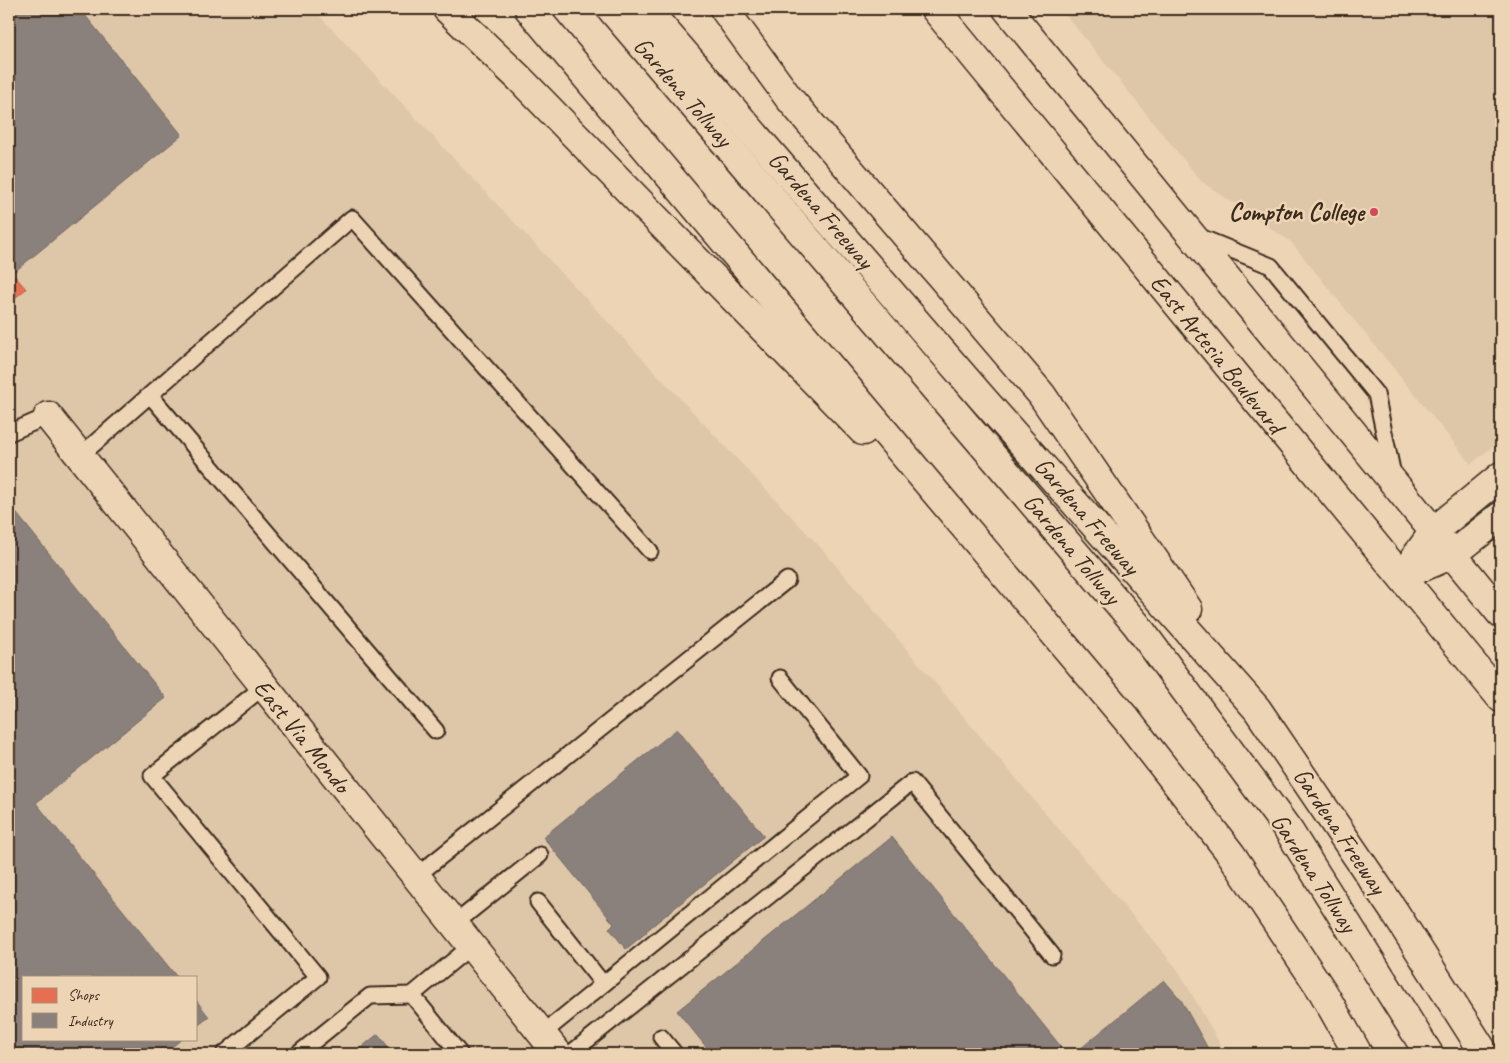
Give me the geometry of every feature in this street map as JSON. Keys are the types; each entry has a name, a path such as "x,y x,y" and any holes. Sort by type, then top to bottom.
{"main road":[{"path":"447,9 520,79 1016,588"},
{"path":"528,9 1127,720 1231,854 1322,992 1358,1054"},
{"name":"Gardena Tollway","path":"611,9 1136,624 1290,831 1429,1054"},
{"name":"Gardena Freeway","path":"646,9 983,399 1257,709 1394,911 1485,1054"},
{"path":"724,9 788,97 1041,394 1257,709"},
{"name":"East Artesia Boulevard","path":"935,9 1501,698"},
{"path":"1007,9 1501,614"},
{"name":"East Via Mondo","path":"48,416 470,947 550,1044"},
{"path":"1402,576 1434,531 1501,476"},
{"path":"1402,576 1452,554 1501,516"}],"lane":[{"path":"80,456 352,218 650,551"},
{"path":"1192,234 1271,266 1376,394 1394,481"},
{"path":"150,395 436,731"},
{"path":"9,433 48,416"},
{"path":"415,877 787,580"},
{"path":"550,1044 603,984 859,776 780,678"},
{"path":"224,1054 318,977 152,776 263,687"},
{"path":"570,1054 912,782 1052,955"},
{"path":"453,925 540,856"},
{"path":"538,902 603,984"},
{"path":"298,1054 370,996 412,995 470,947"},
{"path":"412,995 460,1054"},
{"path":"662,1038 675,1054"}],"shaded area":[{"path":"9,9 313,9 821,548 1178,970 1226,1054 9,1054"},
{"name":"Compton College","path":"1061,9 1501,9 1501,440 1471,464 1291,242 1201,181"}],"building: Shops":[{"path":"14,275 26,289 9,303 9,279"}],"building: Industry":[{"path":"9,9 80,9 182,135 9,276"},
{"path":"9,504 166,698 36,803 176,976 22,976 22,1040 181,1040 163,1054 9,1054"},
{"path":"677,729 764,836 626,949 609,928 614,924 543,837"},
{"path":"892,837 1066,1053 712,1054 677,1011"},
{"path":"1164,980 1181,1000 1211,1054 1074,1054"},
{"path":"198,1003 209,1017 198,1025"},
{"path":"378,1034 394,1054 353,1054"}],"place":[{"name":"Compton College","path":"1374,212"}]}
